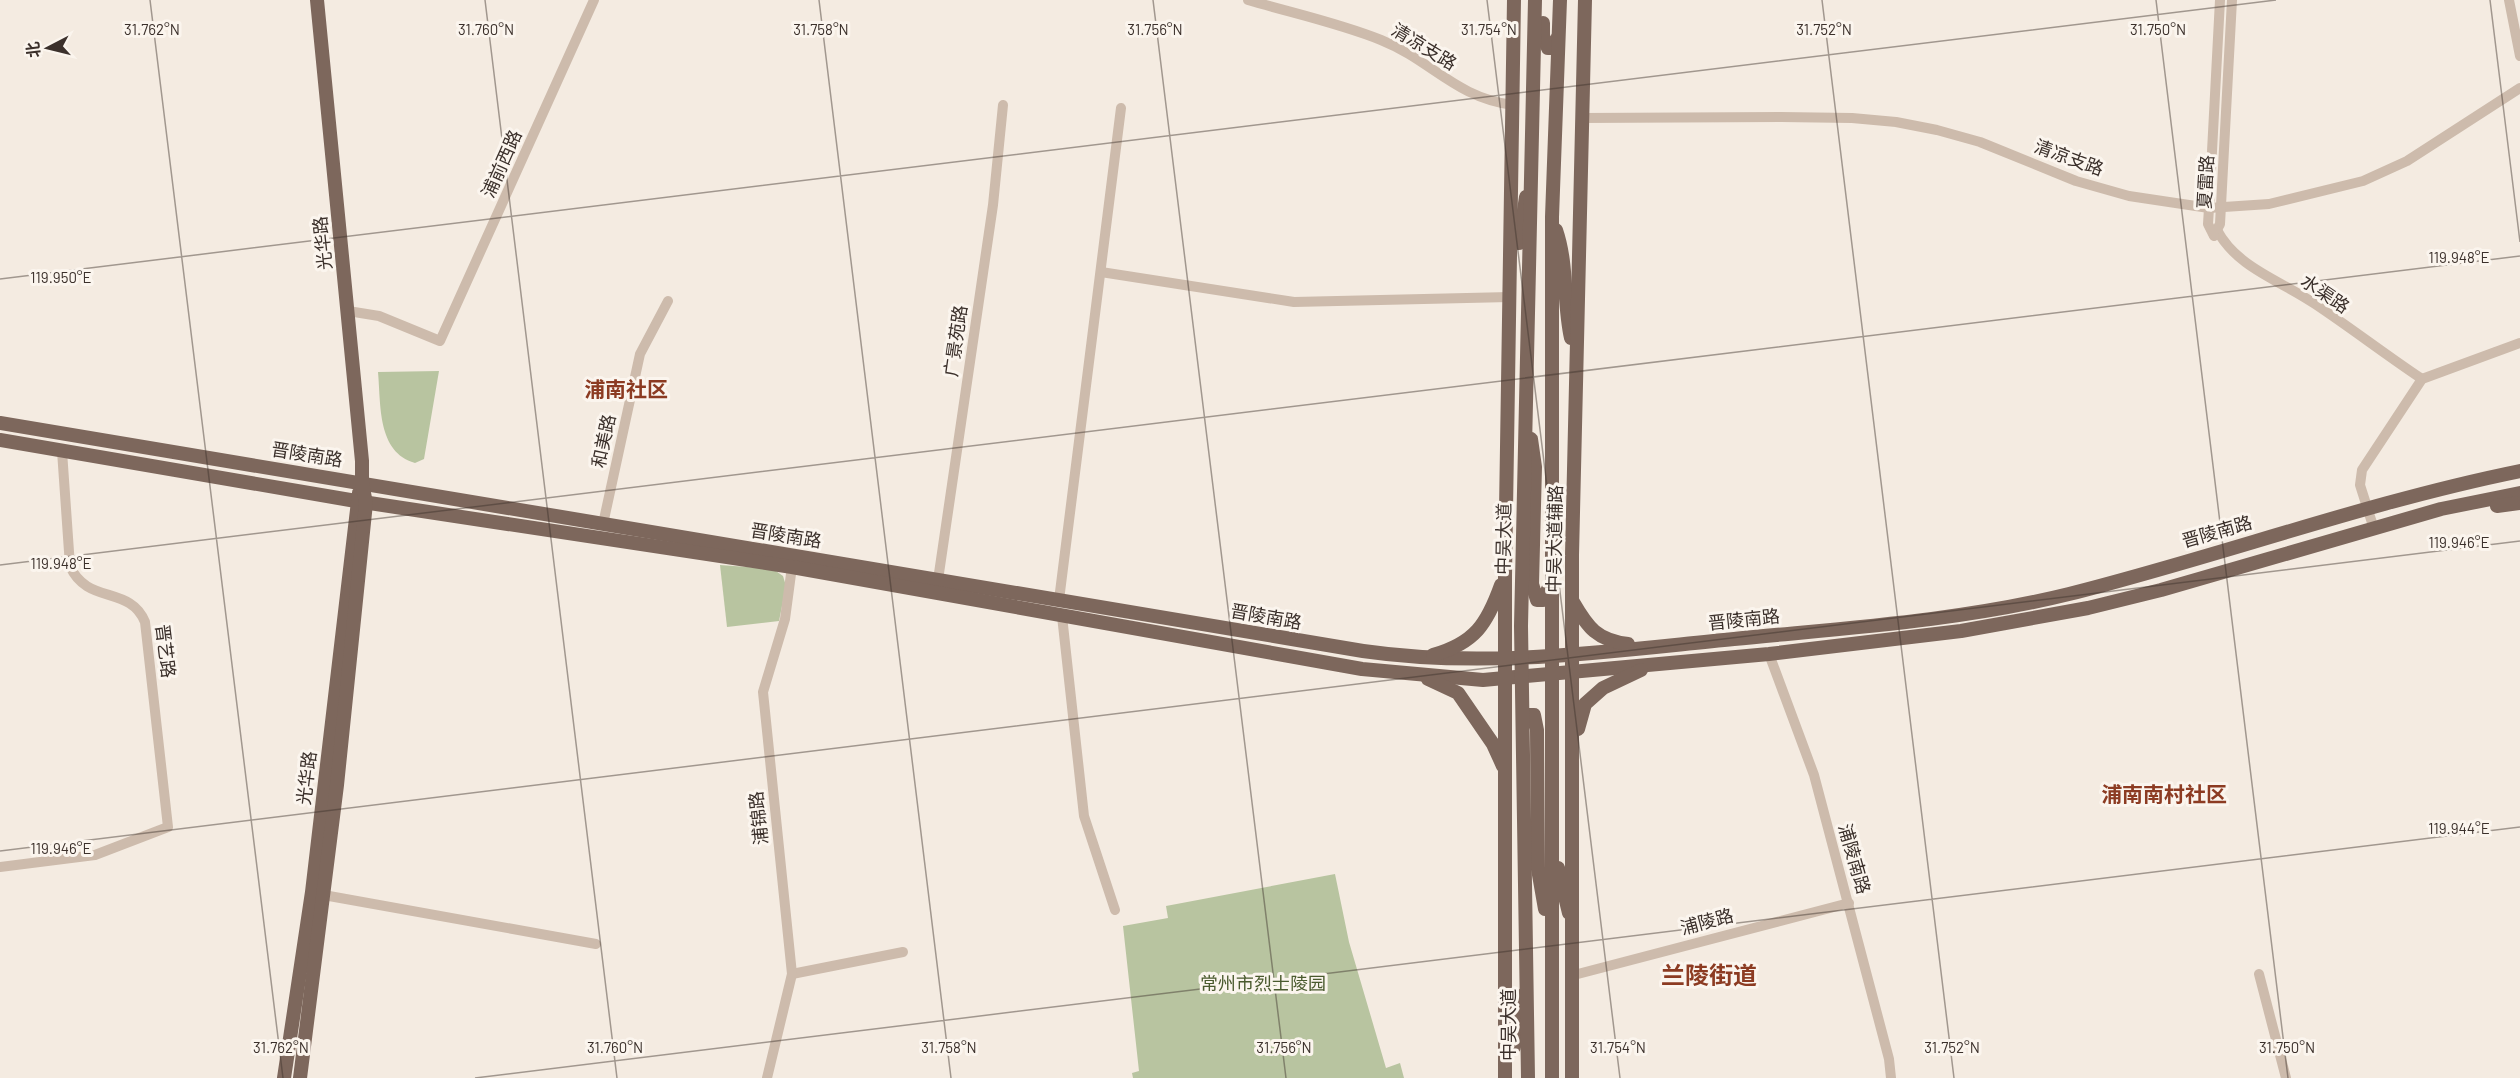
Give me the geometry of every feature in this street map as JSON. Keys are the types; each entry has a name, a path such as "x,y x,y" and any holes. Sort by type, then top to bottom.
{"main road":[{"name":"光华路","path":"300,1078 362,483 362,461 317,0"},
{"path":"1505,1078 1505,575 1514,0"},
{"name":"中吴大道","path":"1528,1078 1522,659 1523,472 1533,166 1535,0"},
{"path":"1543,0 1543,36 1548,48 1554,48 1560,33"},
{"path":"1552,1078 1552,218 1560,0"},
{"name":"中吴大道辅路","path":"1572,1078 1574,742 1572,523 1585,0"},
{"path":"1534,111 1540,101 1545,101 1548,113 1544,208 1553,262"},
{"path":"1510,276 1518,256 1519,230 1533,166"},
{"path":"1552,218 1563,251 1565,311 1576,357"},
{"path":"1508,405 1523,472"},
{"path":"1526,407 1535,467 1532,584 1537,600 1544,600 1552,580"},
{"name":"晋陵南路","path":"0,423 603,524 1062,616 1362,669 1420,676 1505,680 1769,654 1961,631 2088,608 2184,584 2441,509 2520,493"},
{"name":"晋陵南路","path":"0,441 361,502 938,580 1362,651 1460,661 1522,659 1654,647 1958,615 2067,594 2369,507 2443,487 2520,471"},
{"path":"2441,509 2520,503"},
{"path":"1552,612 1572,523"},
{"path":"1426,657 1452,650 1476,633 1489,618 1505,575"},
{"path":"1572,600 1587,627 1611,642 1654,647"},
{"path":"1574,742 1585,704 1603,688 1653,665"},
{"path":"1420,676 1458,693 1493,744 1512,794 1514,838 1526,867"},
{"path":"1524,724 1529,715 1534,715 1537,730 1538,869 1552,944"},
{"path":"1551,804 1558,820 1558,876 1574,930"},
{"name":"光华路","path":"284,1078 318,894"},
{"path":"1513,1078 1515,1023 1527,982"},
{"path":"1559,1078 1559,1059 1573,1017"}],"street":[{"name":"浦前西路","path":"348,311 379,316 440,341 594,0"},
{"name":"清凉支路","path":"1248,0 1381,40 1407,52 1471,95 1513,105"},
{"name":"夏雷路","path":"2220,0 2208,224 2214,236 2220,224 2232,0"},
{"path":"2509,0 2520,56"},
{"name":"清凉支路","path":"1581,118 1781,117 1852,118 1896,122 1937,129 1980,142 2076,181 2129,196 2209,208 2269,204 2363,181 2407,161 2520,88"},
{"name":"广景苑路","path":"938,580 991,215 1003,105"},
{"path":"1059,600 1121,108"},
{"name":"水渠路","path":"2217,230 2223,242 2250,267 2315,304 2421,379"},
{"path":"1101,272 1294,302 1510,297"},
{"name":"和美路","path":"603,524 640,354 668,301"},
{"path":"2374,529 2369,507 2360,485 2362,470 2421,379 2520,343"},
{"name":"晋艺路","path":"0,867 95,855 168,827 146,622 140,609 129,602 77,580 70,566 62,451"},
{"name":"浦锦路","path":"767,1078 792,974 763,692 785,619 793,562"},
{"path":"1062,616 1084,816 1115,910"},
{"name":"浦陵南路","path":"1769,654 1814,775 1889,1059 1891,1078"},
{"path":"318,894 596,944"},
{"name":"浦陵路","path":"1574,975 1849,903"},
{"path":"792,974 903,952"},
{"path":"2259,974 2286,1078"}],"green space":[{"path":"439,371 424,459 415,463 394,449 387,438 381,412 378,372"},
{"path":"720,565 773,569 783,576 786,586 779,621 727,627"},
{"name":"常州市烈士陵园","path":"1335,874 1349,942 1386,1068 1400,1063 1404,1078 1133,1078 1132,1073 1139,1071 1123,926 1168,918 1166,906"}],"district":[{"name":"浦南社区","path":"626,390"},
{"name":"浦南南村社区","path":"2164,795"},
{"name":"兰陵街道","path":"1709,976"}]}
